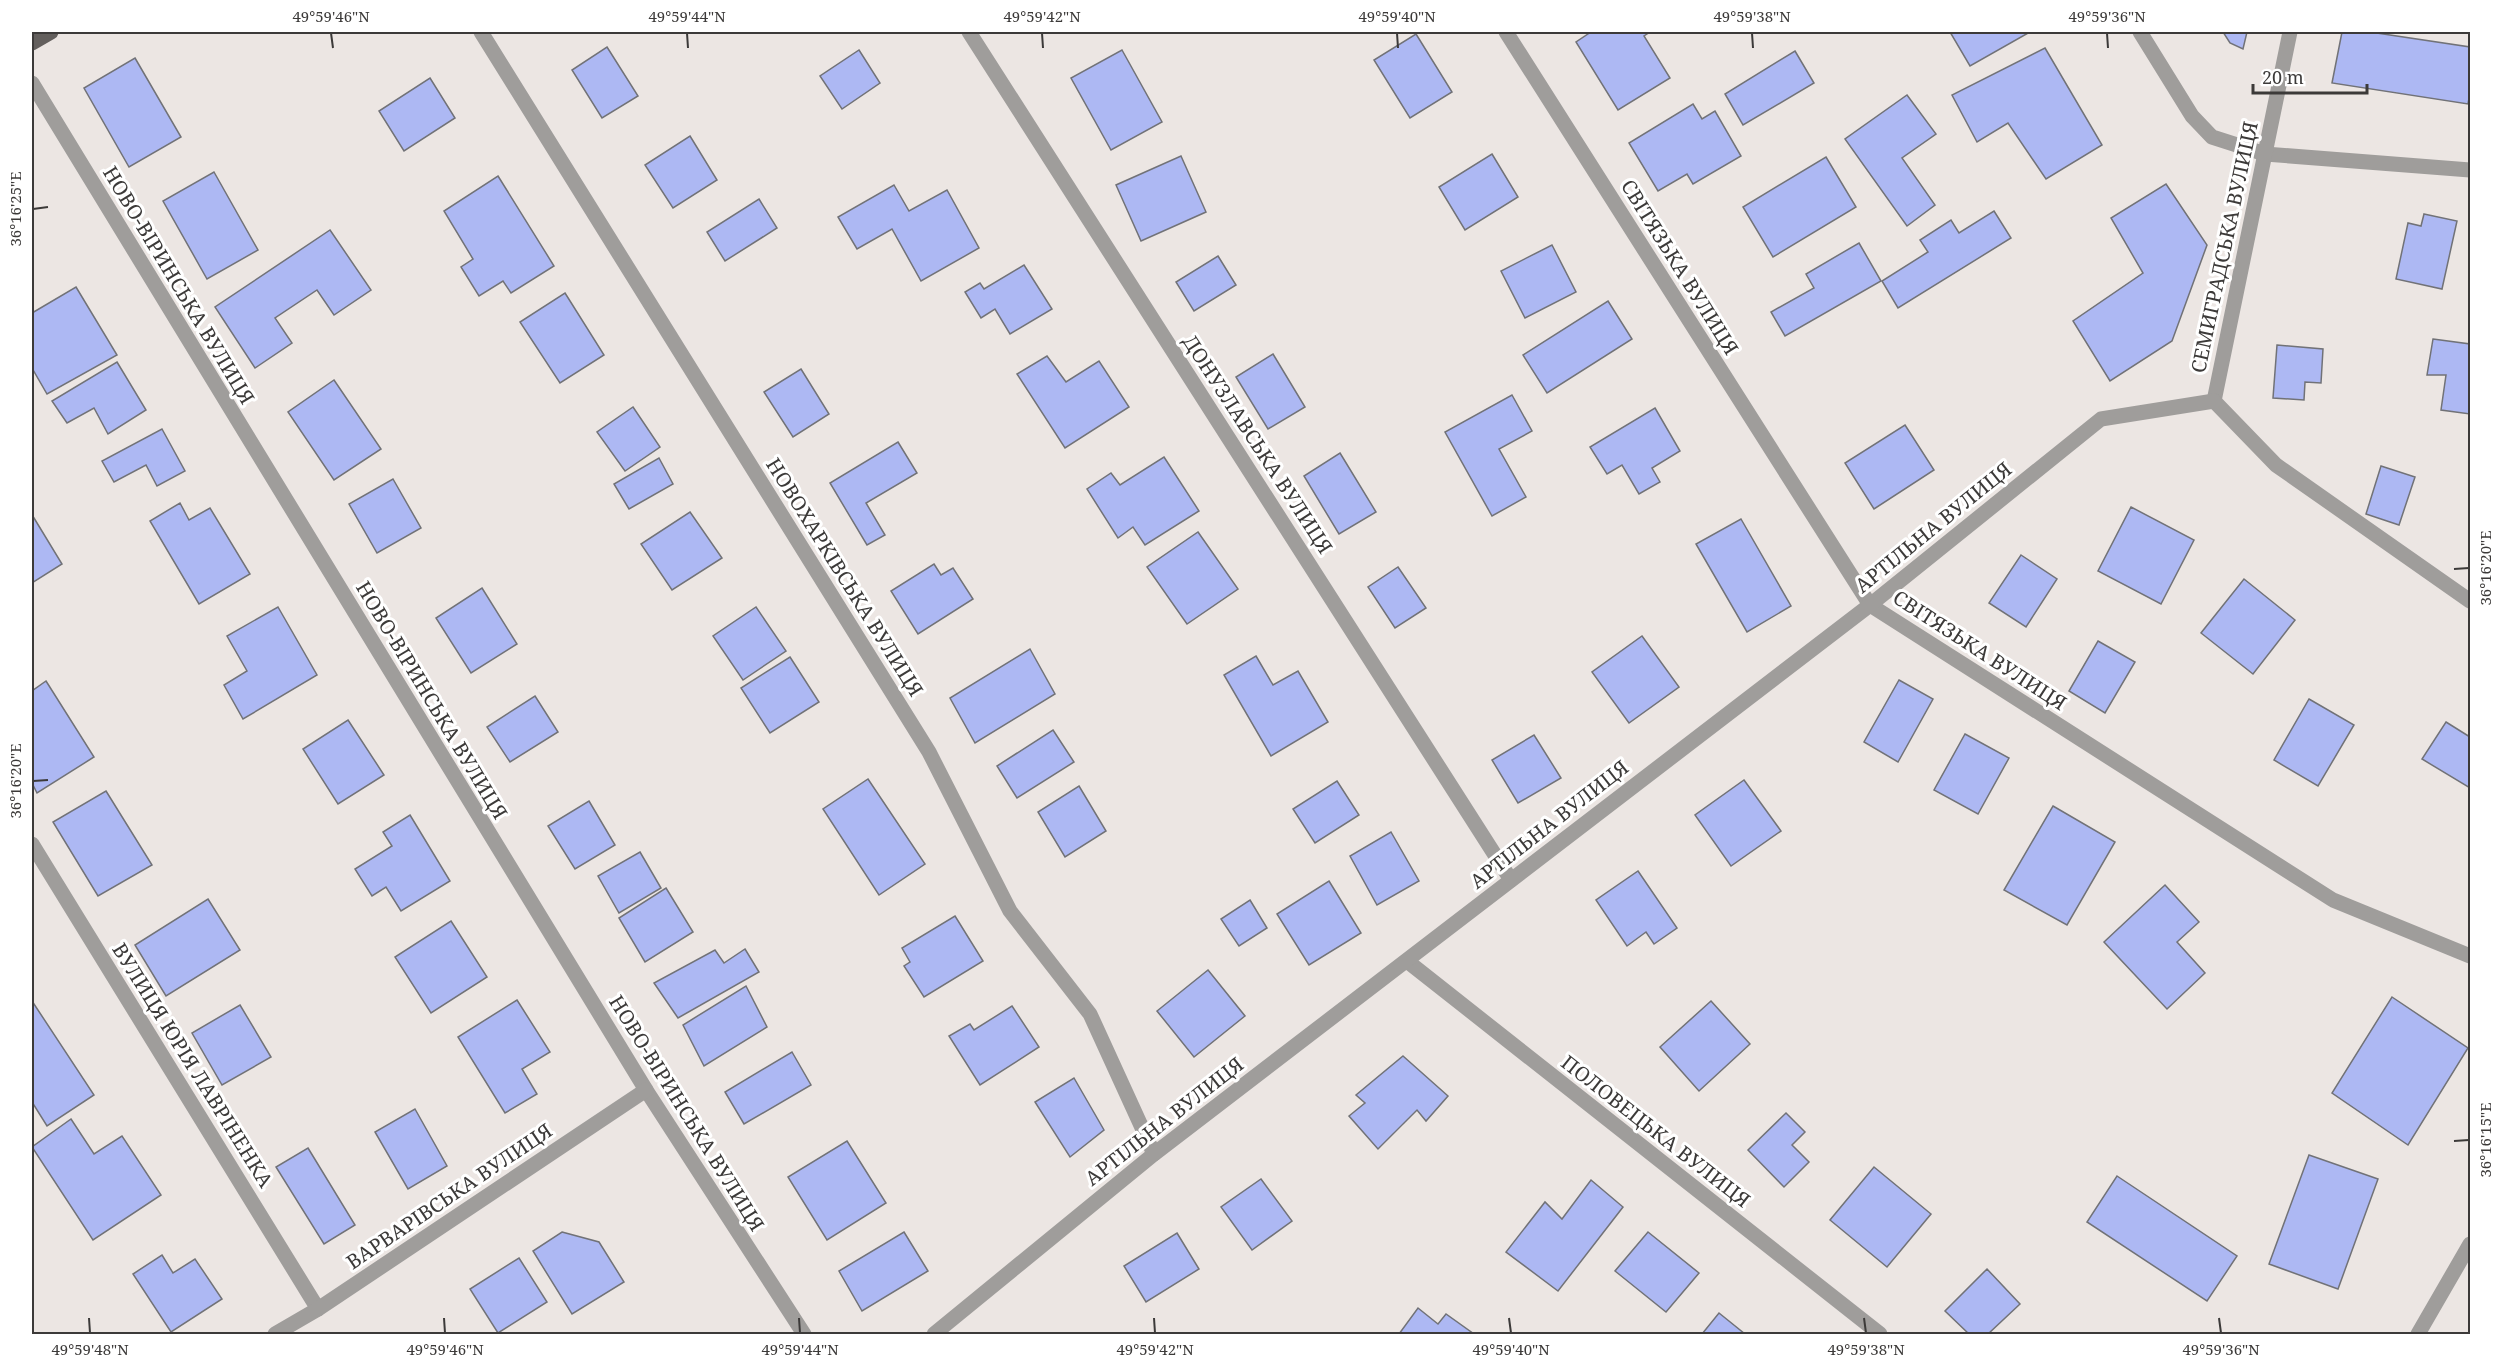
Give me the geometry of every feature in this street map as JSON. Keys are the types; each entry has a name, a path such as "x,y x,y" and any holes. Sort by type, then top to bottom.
{"main road":[{"path":"32,43 51,32"}],"street":[{"name":"НОВОХАРКІВСЬКА ВУЛИЦЯ","path":"481,32 929,752 1010,911 1090,1014 1154,1154"},
{"name":"ДОНУЗЛАВСЬКА ВУЛИЦЯ","path":"969,32 1511,880"},
{"name":"СВІТЯЗЬКА ВУЛИЦЯ","path":"1506,32 1870,605 2333,900 2470,956"},
{"path":"2140,32 2192,116 2212,137 2265,154 2470,170"},
{"name":"СЕМИГРАДСЬКА ВУЛИЦЯ","path":"2214,401 2290,32"},
{"name":"НОВО-ВІРИНСЬКА ВУЛИЦЯ","path":"32,83 646,1090 804,1335"},
{"name":"АРТІЛЬНА ВУЛИЦЯ","path":"934,1335 1154,1154 1870,605 2101,419 2214,401"},
{"path":"2214,401 2276,465 2470,601"},
{"name":"ВУЛИЦЯ ЮРІЯ ЛАВРІНЕНКА","path":"32,844 318,1309"},
{"name":"ПОЛОВЕЦЬКА ВУЛИЦЯ","path":"1407,961 1880,1335"},
{"name":"ВАРВАРІВСЬКА ВУЛИЦЯ","path":"275,1335 318,1309 646,1090"},
{"path":"2418,1335 2470,1244"}],"building":[{"path":"1591,32 1650,32 1644,36 1670,78 1618,110 1576,42"},
{"path":"1950,32 2030,32 1970,66"},
{"path":"2223,32 2247,32 2243,49 2230,43"},
{"path":"2342,32 2370,32 2470,47 2468,104 2332,83"},
{"path":"1416,34 1452,92 1410,118 1374,60"},
{"path":"607,47 638,96 602,118 572,70"},
{"path":"2045,48 2102,145 2046,179 2008,123 1977,142 1952,95"},
{"path":"859,50 880,83 842,109 820,76"},
{"path":"1122,50 1162,122 1111,150 1071,78"},
{"path":"1795,51 1814,83 1743,125 1725,94"},
{"path":"135,58 181,137 129,167 84,88"},
{"path":"430,78 455,118 404,151 379,111"},
{"path":"1907,95 1936,134 1902,158 1935,205 1907,226 1845,139"},
{"path":"1693,104 1702,119 1715,111 1741,156 1693,184 1687,174 1658,191 1629,143"},
{"path":"690,136 717,180 673,208 645,165"},
{"path":"1492,154 1518,197 1465,230 1439,187"},
{"path":"1181,156 1206,212 1141,241 1116,185"},
{"path":"1826,157 1856,207 1773,257 1743,207"},
{"path":"214,172 258,250 207,279 163,201"},
{"path":"498,176 554,266 511,293 503,281 479,296 461,267 473,259 444,211"},
{"path":"2166,184 2207,245 2172,341 2110,381 2073,321 2143,273 2111,218"},
{"path":"894,185 909,211 947,190 979,248 921,281 892,229 857,249 838,217"},
{"path":"759,199 777,228 725,261 707,232"},
{"path":"1994,211 2011,238 1898,308 1882,281 1928,252 1920,240 1951,220 1959,233"},
{"path":"2424,214 2457,221 2442,289 2396,279 2408,223 2421,226"},
{"path":"330,230 371,290 334,315 317,290 275,318 292,343 255,368 215,307"},
{"path":"1859,243 1881,281 1785,336 1771,312 1814,288 1806,274"},
{"path":"1552,245 1576,292 1525,318 1501,271"},
{"path":"1218,256 1236,285 1194,311 1176,282"},
{"path":"1024,265 1052,309 1010,334 995,309 981,318 965,292 980,283 984,289"},
{"path":"76,287 117,355 47,394 32,368 32,313"},
{"path":"565,293 604,355 560,383 520,322"},
{"path":"1608,301 1632,339 1547,393 1523,355"},
{"path":"2433,339 2470,344 2470,414 2441,410 2446,375 2427,375"},
{"path":"2277,345 2323,349 2321,383 2305,382 2304,400 2273,398"},
{"path":"1273,354 1305,407 1268,429 1236,377"},
{"path":"1047,356 1066,382 1099,361 1129,407 1065,448 1017,374"},
{"path":"117,362 146,410 108,434 94,408 67,423 52,401"},
{"path":"801,369 829,414 793,437 764,392"},
{"path":"334,380 381,449 334,480 288,412"},
{"path":"1512,395 1532,431 1499,449 1526,497 1492,516 1445,432"},
{"path":"633,407 660,447 625,471 597,432"},
{"path":"1655,408 1680,451 1652,468 1660,482 1639,494 1622,465 1607,474 1590,447"},
{"path":"1905,425 1934,470 1874,509 1845,463"},
{"path":"162,429 185,471 157,486 146,465 114,482 102,461"},
{"path":"898,442 917,473 866,503 885,535 867,545 830,483"},
{"path":"1340,453 1376,512 1339,534 1304,476"},
{"path":"1164,457 1199,511 1145,545 1133,527 1118,538 1087,489 1111,473 1120,485"},
{"path":"659,458 673,484 629,509 614,484"},
{"path":"2381,466 2415,477 2399,525 2366,514"},
{"path":"393,479 421,528 377,553 349,504"},
{"path":"180,503 189,520 210,508 250,574 199,604 150,521"},
{"path":"2131,507 2194,540 2161,604 2098,571"},
{"path":"690,512 722,558 672,590 641,544"},
{"path":"34,518 62,564 32,583 32,520"},
{"path":"1741,519 1791,606 1747,632 1696,544"},
{"path":"1198,532 1238,589 1187,624 1147,567"},
{"path":"2021,555 2057,579 2026,627 1989,603"},
{"path":"934,564 941,575 953,568 973,599 918,634 891,591"},
{"path":"1398,567 1426,608 1395,628 1368,587"},
{"path":"2244,579 2295,620 2253,674 2201,633"},
{"path":"482,588 517,644 471,673 436,618"},
{"path":"278,607 317,675 243,719 224,685 247,671 227,636"},
{"path":"756,607 786,651 743,680 713,636"},
{"path":"1642,636 1679,687 1629,723 1592,672"},
{"path":"2098,641 2135,662 2105,713 2069,691"},
{"path":"1030,649 1055,694 975,743 950,698"},
{"path":"1256,656 1273,685 1298,671 1328,722 1271,756 1224,675"},
{"path":"790,657 819,702 770,733 741,688"},
{"path":"1899,680 1933,699 1898,762 1864,742"},
{"path":"46,681 94,757 37,793 32,783 32,691"},
{"path":"535,696 558,732 510,762 487,727"},
{"path":"2309,699 2354,725 2318,786 2274,760"},
{"path":"348,720 384,775 338,804 303,749"},
{"path":"2446,722 2470,737 2470,788 2422,759"},
{"path":"1053,730 1074,762 1017,798 997,766"},
{"path":"1965,734 2009,758 1978,814 1934,790"},
{"path":"1534,735 1561,778 1518,803 1492,760"},
{"path":"868,779 925,864 879,895 823,809"},
{"path":"1744,780 1781,831 1731,866 1695,815"},
{"path":"1337,781 1359,815 1315,843 1293,809"},
{"path":"1079,786 1106,831 1065,857 1038,812"},
{"path":"106,791 152,865 98,896 53,822"},
{"path":"589,801 615,845 575,869 548,826"},
{"path":"2053,806 2115,842 2067,925 2004,890"},
{"path":"410,815 450,881 401,911 386,887 372,896 355,869 392,846 383,832"},
{"path":"1391,832 1419,881 1377,905 1350,856"},
{"path":"640,852 661,888 619,913 598,876"},
{"path":"1638,871 1677,928 1654,944 1646,932 1627,946 1596,900"},
{"path":"1329,881 1361,933 1309,965 1277,914"},
{"path":"2165,885 2199,922 2177,942 2205,973 2167,1009 2104,942"},
{"path":"666,888 693,932 645,962 619,918"},
{"path":"208,899 240,950 166,996 135,945"},
{"path":"1250,900 1267,928 1239,946 1221,919"},
{"path":"955,916 983,961 924,997 904,966 910,962 902,948"},
{"path":"451,921 487,977 431,1013 395,957"},
{"path":"745,949 759,972 678,1018 654,983 715,950 724,963"},
{"path":"1208,970 1245,1016 1194,1057 1157,1011"},
{"path":"746,986 767,1027 704,1066 683,1025"},
{"path":"2392,997 2468,1048 2408,1145 2332,1093"},
{"path":"517,1000 550,1052 522,1069 537,1094 505,1113 458,1037"},
{"path":"32,1001 94,1095 47,1126 32,1102"},
{"path":"1711,1001 1750,1044 1699,1091 1660,1047"},
{"path":"240,1005 271,1057 222,1085 192,1033"},
{"path":"1012,1006 1039,1047 980,1085 949,1036 970,1024 974,1030"},
{"path":"792,1052 811,1085 744,1124 725,1092"},
{"path":"1403,1056 1448,1096 1426,1121 1417,1110 1378,1149 1349,1116 1365,1103 1356,1095"},
{"path":"1074,1078 1104,1130 1070,1157 1035,1102"},
{"path":"415,1109 447,1166 408,1189 375,1132"},
{"path":"1786,1113 1805,1132 1792,1145 1809,1162 1784,1187 1748,1150"},
{"path":"71,1119 94,1154 122,1136 161,1195 93,1240 32,1147"},
{"path":"847,1141 886,1203 827,1240 788,1177"},
{"path":"308,1148 355,1225 324,1244 276,1167"},
{"path":"2309,1155 2378,1179 2338,1289 2269,1264"},
{"path":"1874,1167 1931,1214 1887,1267 1830,1220"},
{"path":"2117,1176 2237,1256 2207,1301 2087,1222"},
{"path":"1261,1179 1292,1221 1252,1250 1221,1207"},
{"path":"1591,1180 1623,1207 1558,1291 1506,1252 1545,1202 1562,1219"},
{"path":"562,1232 599,1242 624,1282 572,1314 533,1251"},
{"path":"904,1232 928,1271 862,1311 839,1271"},
{"path":"1648,1232 1699,1273 1666,1312 1615,1271"},
{"path":"1177,1233 1199,1269 1146,1302 1124,1266"},
{"path":"162,1255 173,1273 195,1259 222,1299 171,1332 133,1274"},
{"path":"519,1258 547,1302 498,1333 470,1289"},
{"path":"1987,1269 2020,1304 1988,1334 1969,1334 1945,1311"},
{"path":"1418,1308 1438,1324 1446,1314 1474,1334 1399,1334"},
{"path":"1719,1313 1745,1334 1702,1334"}]}
